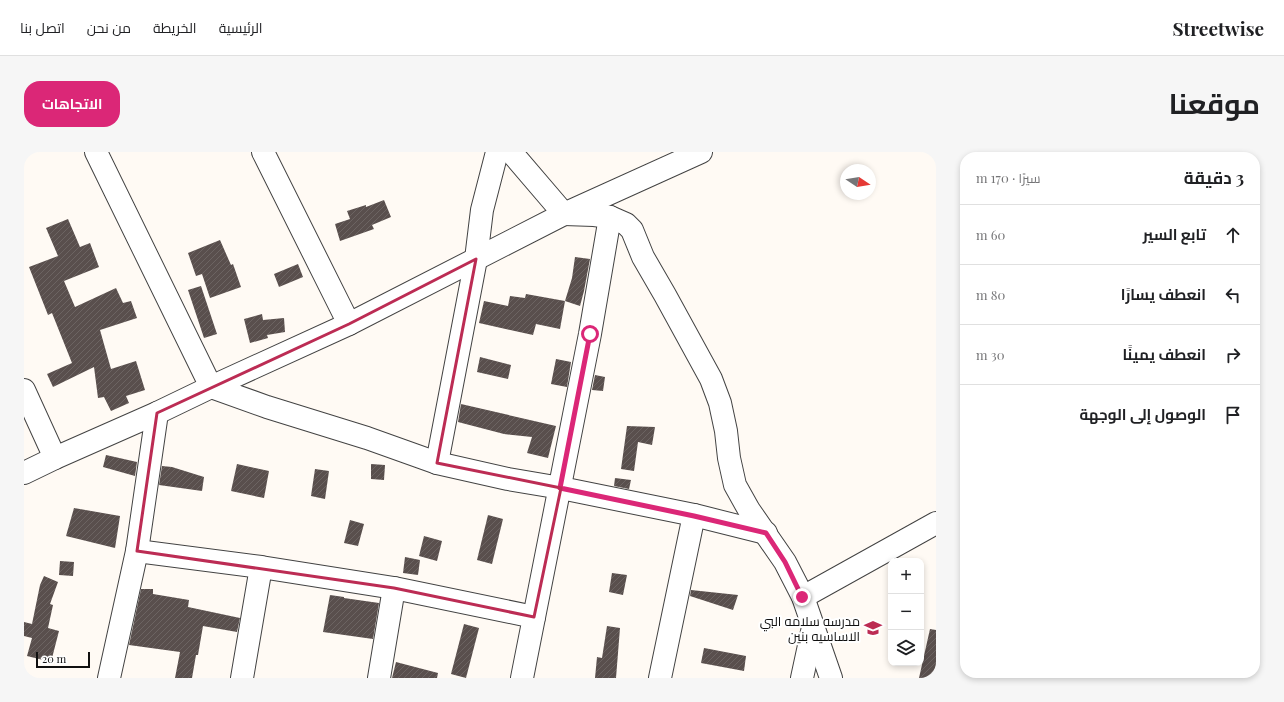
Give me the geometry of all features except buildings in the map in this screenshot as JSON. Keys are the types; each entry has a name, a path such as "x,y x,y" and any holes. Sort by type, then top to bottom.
{"street":[{"path":"96,152 211,387 267,407 367,438 437,463 508,479 560,488 694,516 766,533"},
{"path":"263,152 349,324"},
{"path":"437,463 476,259 482,210 497,152"},
{"path":"511,152 564,214 610,217 626,224 632,230 643,257 711,379 720,403 726,431 728,458 735,485 749,510 785,562 802,597 831,678"},
{"path":"24,473 349,324 564,214 701,152"},
{"path":"522,678 590,334 610,217"},
{"path":"24,390 55,458"},
{"path":"109,678 137,551 157,413"},
{"path":"660,678 694,516"},
{"path":"802,597 936,523"},
{"path":"137,551 261,567 394,588 534,617"},
{"path":"242,678 261,567"},
{"path":"379,678 394,588"},
{"path":"802,678 813,627"}],"highlighted area":[{"path":"476,259 437,463 561,488 534,617 394,588 137,551 157,413 349,324"}],"place":[{"name":"مدرسه سلامه البي الاساسيه بنين","path":"873,628"}],"route":[{"path":"590,334 560,488 694,516 766,533 785,562 802,597"}]}
